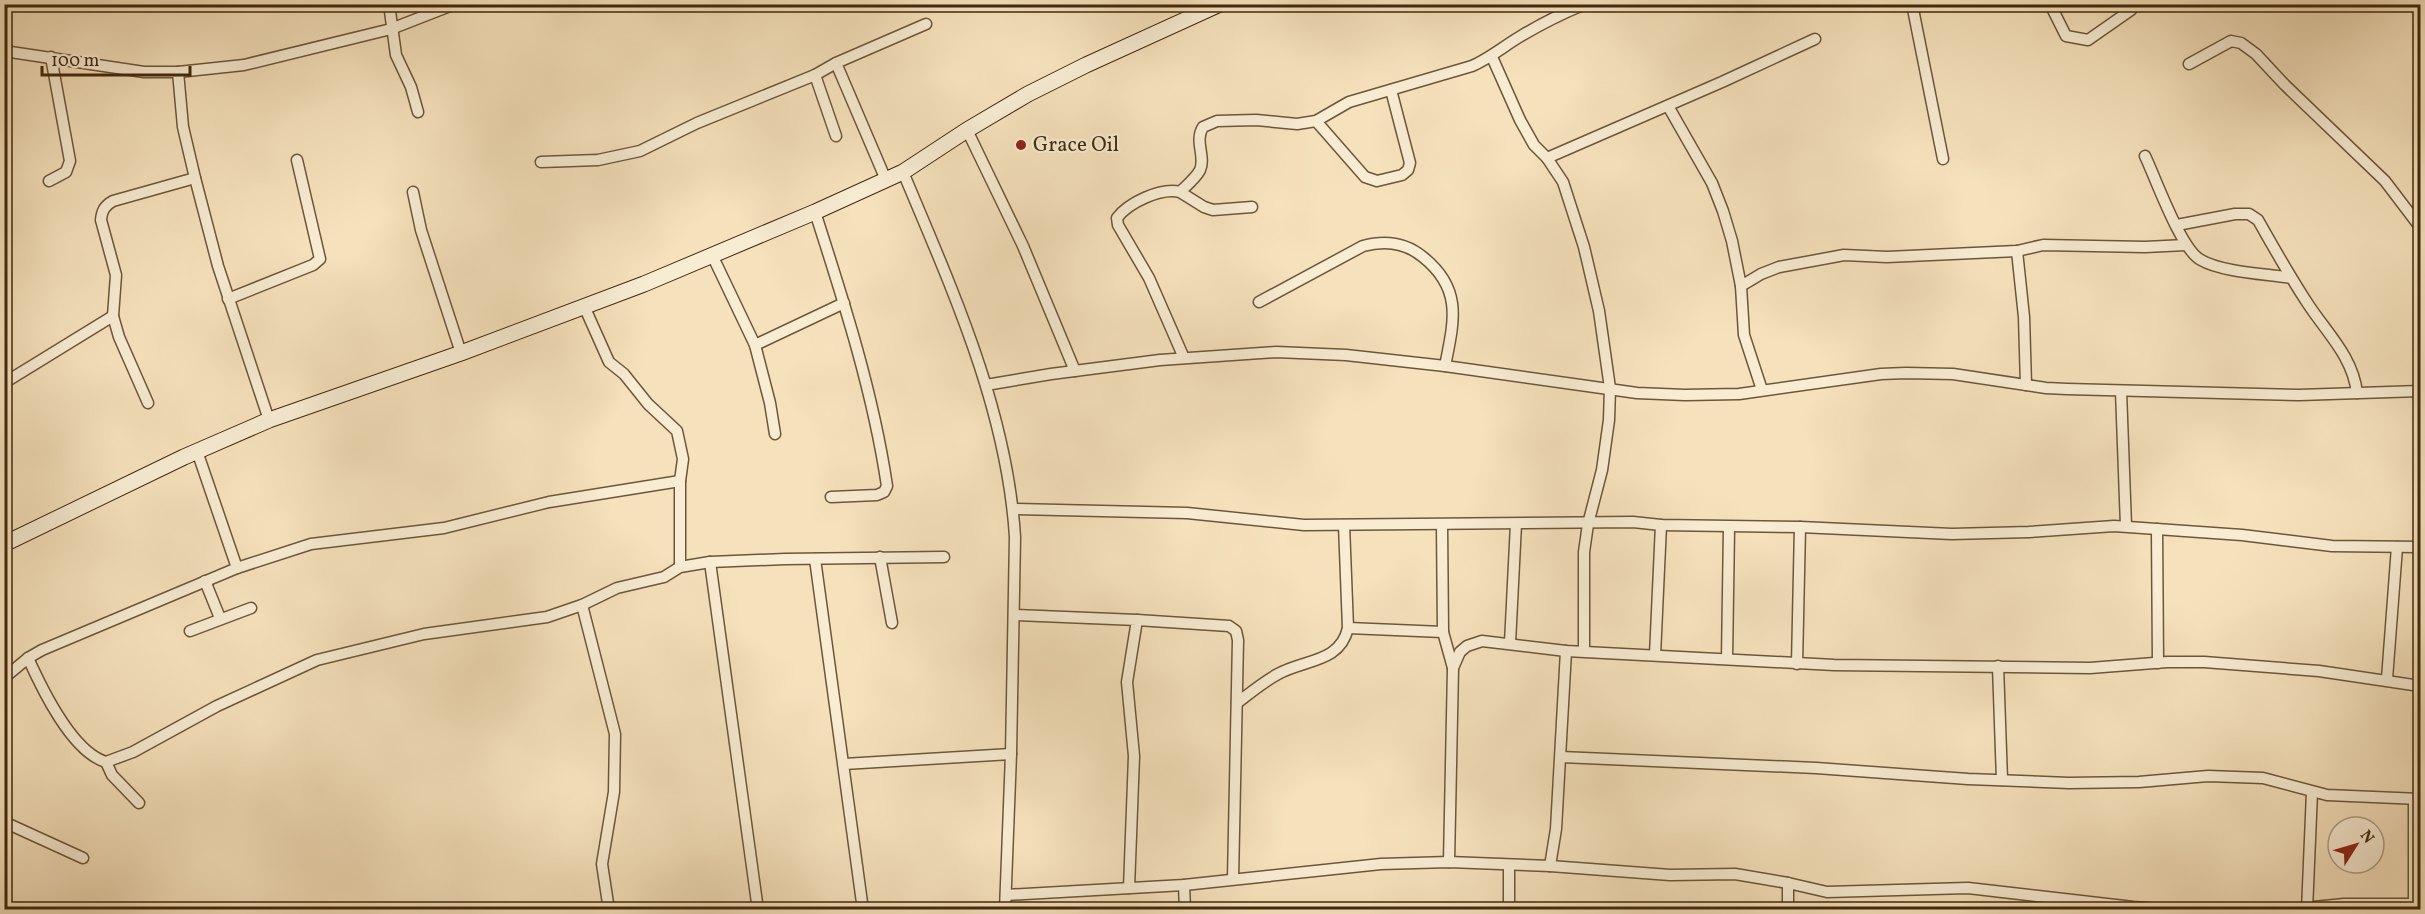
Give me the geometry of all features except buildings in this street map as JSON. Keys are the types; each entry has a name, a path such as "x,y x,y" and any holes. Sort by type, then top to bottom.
{"main road":[{"path":"4,544 197,451 269,420 461,353 713,257 815,212 903,172 1028,94 1220,4"}],"street":[{"path":"389,4 396,55 411,87 418,112"},
{"path":"4,51 144,72 178,72 244,65 275,59 391,29 455,4"},
{"path":"1180,192 1200,170 1199,136 1206,125 1217,121 1256,120 1297,124 1316,122 1349,102 1473,66 1492,57 1519,37 1585,4"},
{"path":"1912,4 1943,159"},
{"path":"2050,4 2066,36 2088,40 2131,10 2134,4"},
{"path":"541,162 598,160 640,150 705,119 815,75 836,63 926,24"},
{"path":"1547,158 1815,39"},
{"path":"2189,64 2231,41 2241,43 2256,54 2385,181 2421,227"},
{"path":"49,181 66,172 70,161 51,57"},
{"path":"1492,57 1520,120 1534,145 1547,158 1563,182 1584,248 1599,311 1610,388 1605,452 1597,495 1588,524 1584,552 1584,651"},
{"path":"836,63 886,180"},
{"path":"178,72 183,127 195,178 228,299 269,420"},
{"path":"815,75 836,136"},
{"path":"1316,122 1365,177 1377,181 1402,175 1408,170 1410,163 1391,90"},
{"path":"1668,106 1712,183 1723,211 1732,241 1740,286 1744,335 1762,390"},
{"path":"967,130 1023,246 1075,371"},
{"path":"2145,156 2186,245 2197,258 2210,264 2291,278"},
{"path":"228,299 313,265 320,259 297,159"},
{"path":"903,172 943,267 986,385 1004,451 1013,509 1014,615 1005,909"},
{"path":"148,403 119,337 113,316 116,275 101,220 102,212 113,201 195,178"},
{"path":"1184,358 1149,279 1118,225 1117,218 1122,212 1161,191 1180,192 1213,210 1252,207"},
{"path":"413,192 422,230 461,353"},
{"path":"815,212 844,303 880,443 887,486 884,492 877,495 831,497"},
{"path":"2177,225 2249,214 2258,220 2291,278 2346,358 2355,378 2357,393"},
{"path":"1259,302 1363,246 1379,241 1415,249 1442,273 1448,284 1453,317 1445,366"},
{"path":"1740,286 1779,267 1844,255 1887,258 2017,251 2043,245 2145,247 2186,245"},
{"path":"2017,251 2024,317 2026,385"},
{"path":"713,257 755,345 770,403 775,434"},
{"path":"755,345 844,303"},
{"path":"584,306 609,362 624,374 648,404 677,431 683,459 680,481 680,567"},
{"path":"4,383 113,316"},
{"path":"986,385 1075,371 1184,358 1276,352 1346,355 1445,366 1637,393 1685,395 1739,394 1881,374 1906,373 1964,375 2046,388 2121,391 2299,395 2421,391"},
{"path":"2121,391 2126,526"},
{"path":"197,451 237,568"},
{"path":"4,678 28,658 237,568 311,544 444,528 549,502 680,481"},
{"path":"1013,509 1187,513 1304,525 1633,522 1729,528 1800,527 1952,534 2126,526 2332,546 2421,547"},
{"path":"1510,643 1516,524"},
{"path":"1236,704 1280,673 1332,654 1346,638 1348,628 1344,525"},
{"path":"1442,525 1443,632 1453,668 1449,861"},
{"path":"1655,655 1661,525"},
{"path":"1797,664 1800,527"},
{"path":"1727,659 1729,528"},
{"path":"2157,529 2158,663"},
{"path":"2387,680 2397,547"},
{"path":"880,557 892,623"},
{"path":"106,762 133,752 217,706 317,660 424,634 547,617 582,605 617,588 664,577 680,567 710,562 944,557"},
{"path":"815,559 863,909"},
{"path":"710,562 758,909"},
{"path":"205,581 220,618"},
{"path":"582,605 615,734 614,792 602,864 609,909"},
{"path":"190,631 251,608"},
{"path":"1014,615 1229,626 1236,631 1238,640 1233,879"},
{"path":"1129,888 1134,756 1127,682 1137,620"},
{"path":"1348,628 1443,632"},
{"path":"1453,668 1460,652 1473,643 1482,641 1566,651 1797,664 2090,668 2204,662 2276,667 2421,686"},
{"path":"1550,866 1556,829 1566,651"},
{"path":"28,658 57,715 90,755 106,762 112,775 139,803"},
{"path":"1998,666 2002,780"},
{"path":"844,764 1011,754"},
{"path":"1561,757 1816,768 2002,780 2124,783 2208,776 2263,778 2312,792 2356,797 2417,799 2417,904 2344,904 2285,909"},
{"path":"2307,908 2312,792"},
{"path":"4,822 83,858"},
{"path":"1006,895 1184,885 1381,864 1449,861 1670,875 1735,874 1827,892 1968,888 2133,907 2172,909"},
{"path":"1509,864 1509,909"},
{"path":"1788,883 1788,909"},
{"path":"1184,885 1185,909"}],"place":[{"name":"Grace Oil","path":"1021,145"}]}
